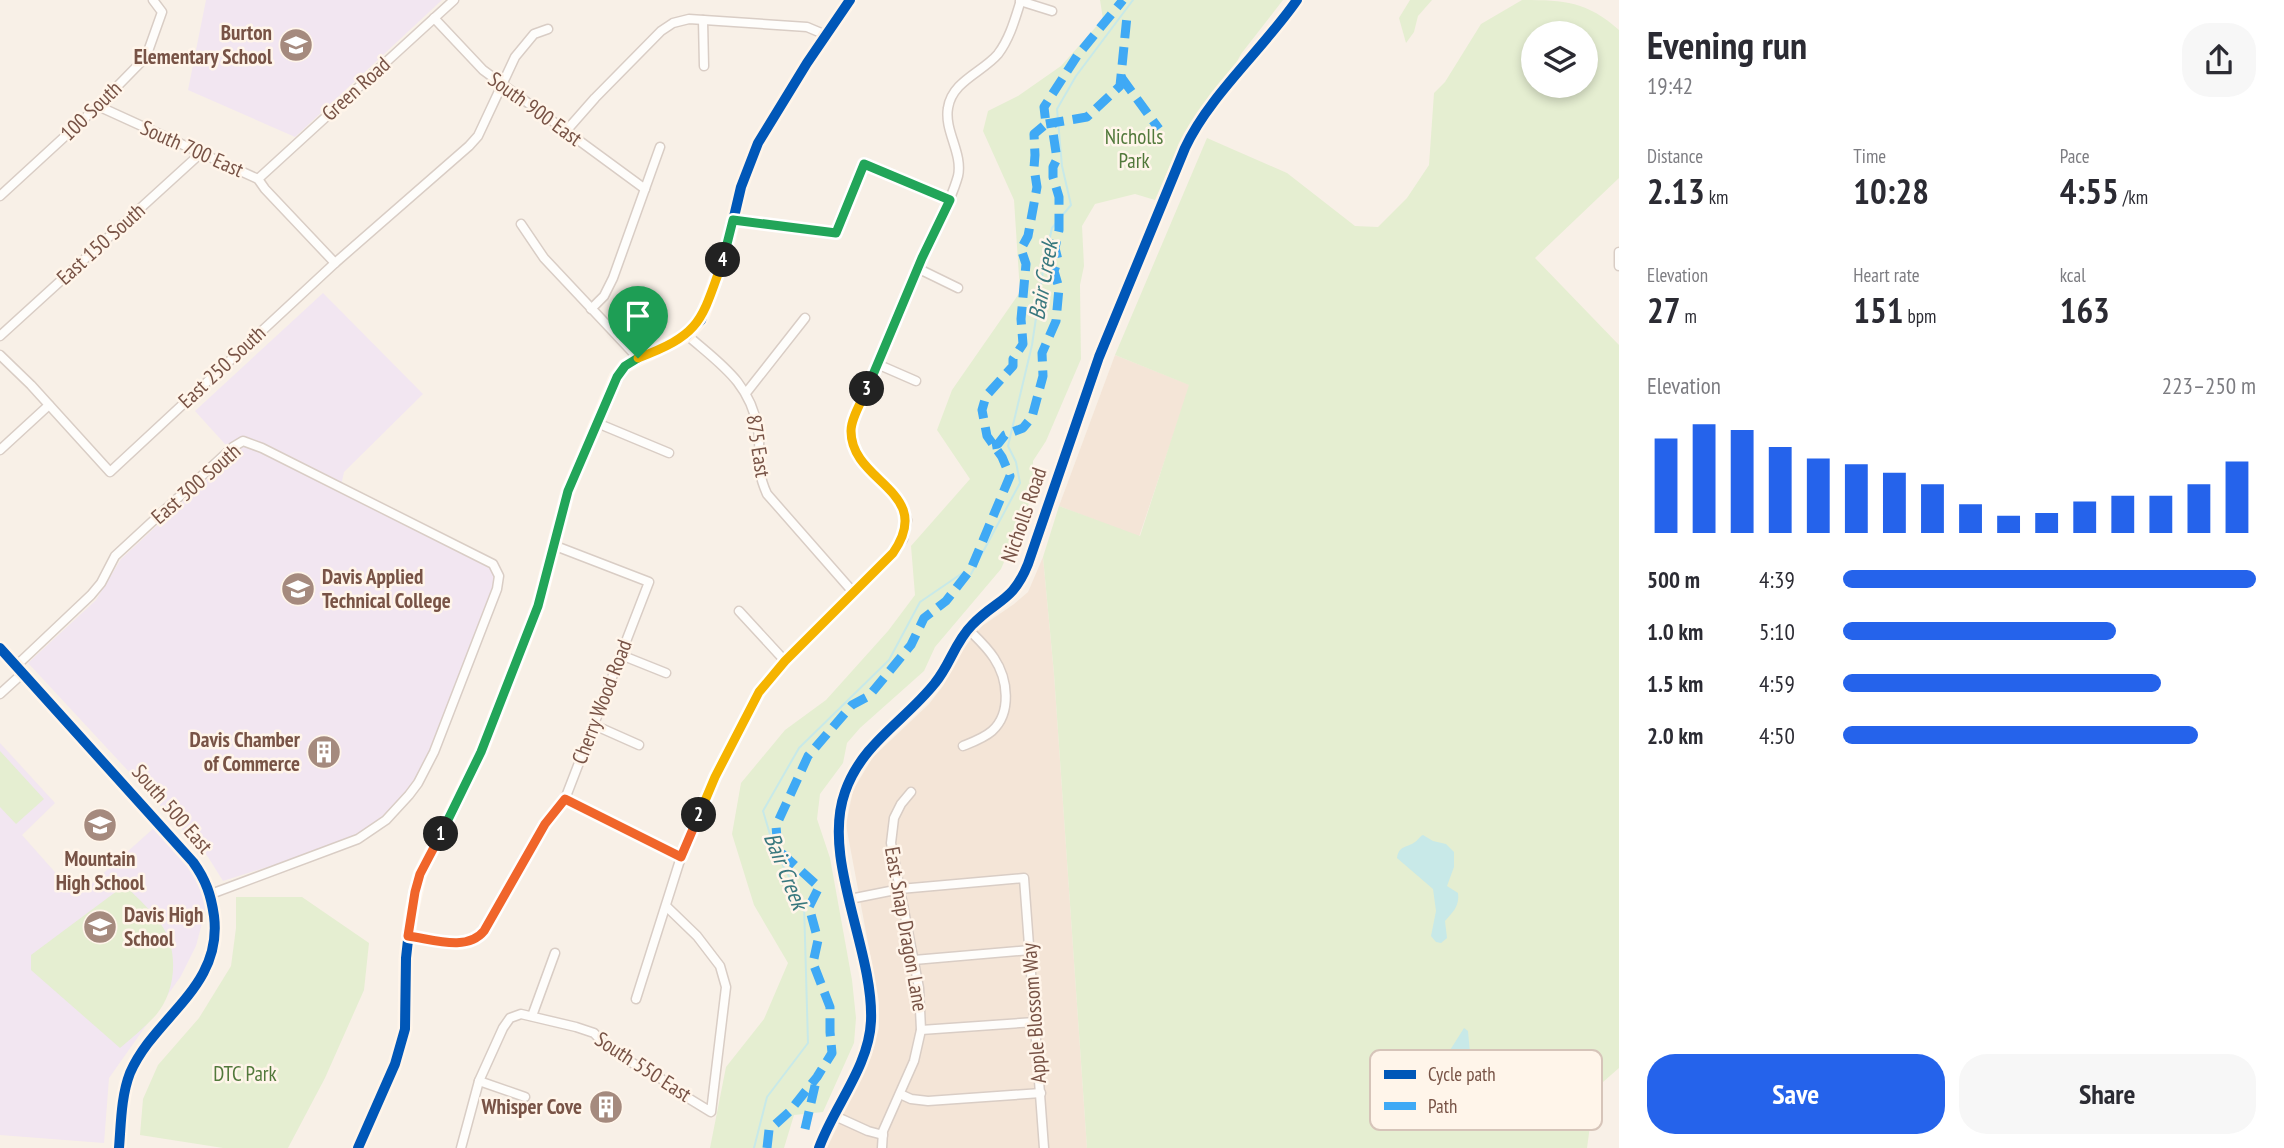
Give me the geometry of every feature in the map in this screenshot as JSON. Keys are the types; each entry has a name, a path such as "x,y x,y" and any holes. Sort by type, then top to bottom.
{"street":[{"name":"100 South","path":"0,196 98,106 146,57 162,12 153,0"},
{"name":"Green Road","path":"258,179 454,0"},
{"path":"358,1148 395,1065 405,1029 408,936 420,874 481,752 538,606 568,491 597,423 617,377 625,366 687,335 701,320 726,251 741,187 758,143 850,0"},
{"name":"Nicholls Road","path":"820,1148 863,1057 870,1030 869,990 840,847 838,825 843,796 869,748 937,681 968,629 1009,597 1018,586 1025,573 1098,358 1192,133 1297,0"},
{"path":"636,999 681,857 715,777 751,705 772,675 884,562 903,538 906,520 901,503 860,458 852,444 850,428 917,268 950,200 959,173 949,132 948,107 954,93 966,79 997,55 1012,32 1021,1 1052,10"},
{"name":"South 900 East","path":"434,18 483,70 645,189"},
{"path":"566,131 661,31 673,23 689,19 807,27 826,35"},
{"path":"703,20 704,66"},
{"path":"502,85 515,57 534,34 548,29"},
{"name":"East 250 South","path":"49,405 110,472 335,263 469,146 478,136 502,85"},
{"name":"South 700 East","path":"98,106 258,179 335,263"},
{"path":"592,309 604,296 613,278 660,147"},
{"name":"East 150 South","path":"0,336 201,153"},
{"path":"733,220 836,233 864,164 950,200"},
{"path":"521,225 544,258 638,358"},
{"path":"1619,252 1619,266"},
{"path":"917,268 958,288"},
{"path":"746,393 805,318"},
{"name":"875 East","path":"687,335 724,366 746,393 758,430 759,477 767,494 853,593"},
{"path":"0,355 49,405 0,450"},
{"path":"877,364 916,381"},
{"path":"597,423 669,453"},
{"name":"East 300 South","path":"0,694 101,583 115,556 233,447 243,441 262,448 493,565 499,576 496,589 434,752 409,795 386,820 358,839 211,894"},
{"name":"Cherry Wood Road","path":"408,936 455,942 471,942 478,938 545,824 565,799 649,582 553,545"},
{"path":"739,611 785,661"},
{"path":"963,747 991,732 1001,718 1005,702 1002,675 996,660 968,629"},
{"name":"South 500 East","path":"0,648 193,862 204,877 211,894 216,932 212,954 202,979 142,1051 130,1075 124,1094 119,1148"},
{"path":"621,655 666,673"},
{"path":"594,724 639,745"},
{"name":"East Snap Dragon Lane","path":"881,1148 883,1135 914,1061 921,1030 920,997 891,835 898,810 911,792"},
{"path":"565,799 681,857"},
{"name":"Apple Blossom Way","path":"900,889 1024,878 1044,1148"},
{"path":"850,899 900,889"},
{"name":"South 550 East","path":"531,1016 594,1034 608,1048 659,1077 711,1112 726,987 720,967 696,936 667,907"},
{"path":"914,960 1030,950"},
{"path":"461,1148 479,1081 510,1018 521,1014 531,1016 555,953"},
{"path":"921,1030 1035,1022"},
{"path":"479,1081 525,1097"},
{"path":"900,1094 928,1101 1041,1093"},
{"path":"835,1115 867,1131 883,1135"}],"shaded area":[{"name":"Burton Elementary School","path":"206,0 442,0 295,137 188,90"},
{"name":"Davis Applied Technical College","path":"323,293 423,394 344,472 340,491 493,569 498,579 446,718 413,792 387,816 353,840 223,881 208,857 28,663 96,600 121,559 234,454 195,411"},
{"path":"1115,355 1190,385 1139,537 1059,506"},
{"path":"1043,557 1054,674 1087,1148 827,1148 871,1057 879,1028 879,1002 846,825 853,790 873,757 929,704 943,686 964,648 982,626 1028,592"},
{"name":"Davis High School","path":"0,743 55,803 22,835 77,897 155,827 198,874 206,908 196,946 181,976 109,1078 104,1143 0,1135"}],"green space":[{"name":"Nicholls Park","path":"1100,0 1283,0 1185,132 1155,200 1135,194 1095,204 1082,226 1084,266 1080,285 1081,359 1046,441 1033,461 1033,494 1001,569 935,647 924,671 847,743 843,763 820,794 817,819 830,858 852,980 856,1018 854,1043 823,1112 794,1115 784,1148 710,1148 726,1067 764,1019 788,963 754,905 732,834 741,783 785,730 826,700 888,631 915,595 911,546 970,479 937,430 952,390 1020,292 1014,200 983,131 988,111 1018,96 1061,66 1103,19"},
{"path":"1410,0 1432,0 1418,16 1414,32 1406,43 1399,18"},
{"path":"1522,0 1574,4 1596,13 1619,30 1619,178 1535,258 1619,345 1619,1068 1602,1083 1602,1050 1370,1050 1370,1130 1589,1130 1587,1148 1087,1148 1054,674 1043,557 1059,506 1140,536 1189,385 1115,355 1207,138 1287,173 1355,226 1378,227 1407,198 1429,165 1434,93 1445,82 1481,24"},
{"path":"0,751 44,799 16,824 0,807"},
{"path":"125,885 151,911 164,929 172,950 173,973 167,996 156,1015 120,1048 31,970 31,955"},
{"name":"DTC Park","path":"236,897 302,897 369,943 364,990 325,1078 288,1148 223,1148 140,1135 143,1099 158,1065 199,1018 231,966 236,928"}],"water":[{"path":"1423,835 1446,844 1454,852 1454,867 1447,886 1458,893 1458,902 1445,921 1447,938 1441,943 1431,936 1436,911 1433,889 1397,858 1401,849"},
{"path":"1464,1028 1468,1031 1470,1050 1450,1050"}],"waterway":[{"name":"Bair Creek","path":"971,574 1020,483 1016,462 1008,446 1032,345 1052,228 1071,205 1062,166 1057,109 1076,76 1133,0"},
{"name":"Bair Creek","path":"754,1148 767,1097 808,1043 804,904 775,851 763,811 799,748 889,660 920,602 964,572"}],"marked path":[{"path":"767,1148 769,1130 789,1112 832,1053 830,1007 813,963 818,940 809,907 819,887 778,850 776,826 808,756 852,705 869,696 911,645 924,618 946,601 971,569 1010,476 1002,457 987,436 982,410 986,396 1013,366 1013,359 1023,344 1021,319 1026,264 1021,249 1028,236 1037,187 1034,134 1046,124 1044,107 1077,56 1123,0"},
{"path":"1046,124 1087,117 1120,86 1127,16"},
{"path":"1121,77 1159,129"},
{"path":"992,445 998,444 1005,435 1023,428 1032,417 1043,376 1042,353 1056,321 1059,288 1054,271 1058,260 1055,248 1059,230 1059,197 1053,177 1053,167 1057,159 1052,126 1054,121"},
{"path":"805,1129 816,1081"}],"cycle path":[{"path":"358,1148 395,1064 405,1029 406,958 411,913 420,874 481,752 538,606 568,491 616,377 625,366 687,335 701,320 726,251 741,187 758,143 850,0"},
{"path":"819,1148 858,1070 869,1038 871,1021 865,965 843,875 839,846 839,818 845,792 862,760 873,746 935,683 966,632 1010,593 1022,576 1099,357 1185,148 1222,91 1297,0"},
{"path":"0,648 193,862 205,881 211,901 214,941 208,962 198,982 155,1034 130,1073 123,1101 119,1148"}],"place":[{"name":"Burton Elementary School","path":"296,45"},
{"name":"Davis Applied Technical College","path":"298,589"},
{"name":"Davis Chamber of Commerce","path":"324,752"},
{"name":"Mountain High School","path":"100,825"},
{"name":"Davis High School","path":"100,927"},
{"name":"Whisper Cove","path":"606,1107"}],"route":[{"path":"864,164 950,200 922,258 850,428 852,444 860,458 901,503 906,520 903,538 893,553 785,661 759,692 715,777 681,857 565,799 545,824 478,938 471,942 455,942 408,936 420,874 481,752 538,606 568,491 617,377 625,366 638,358 660,350 687,335 701,320 726,251 733,220 836,233 864,164"}]}
